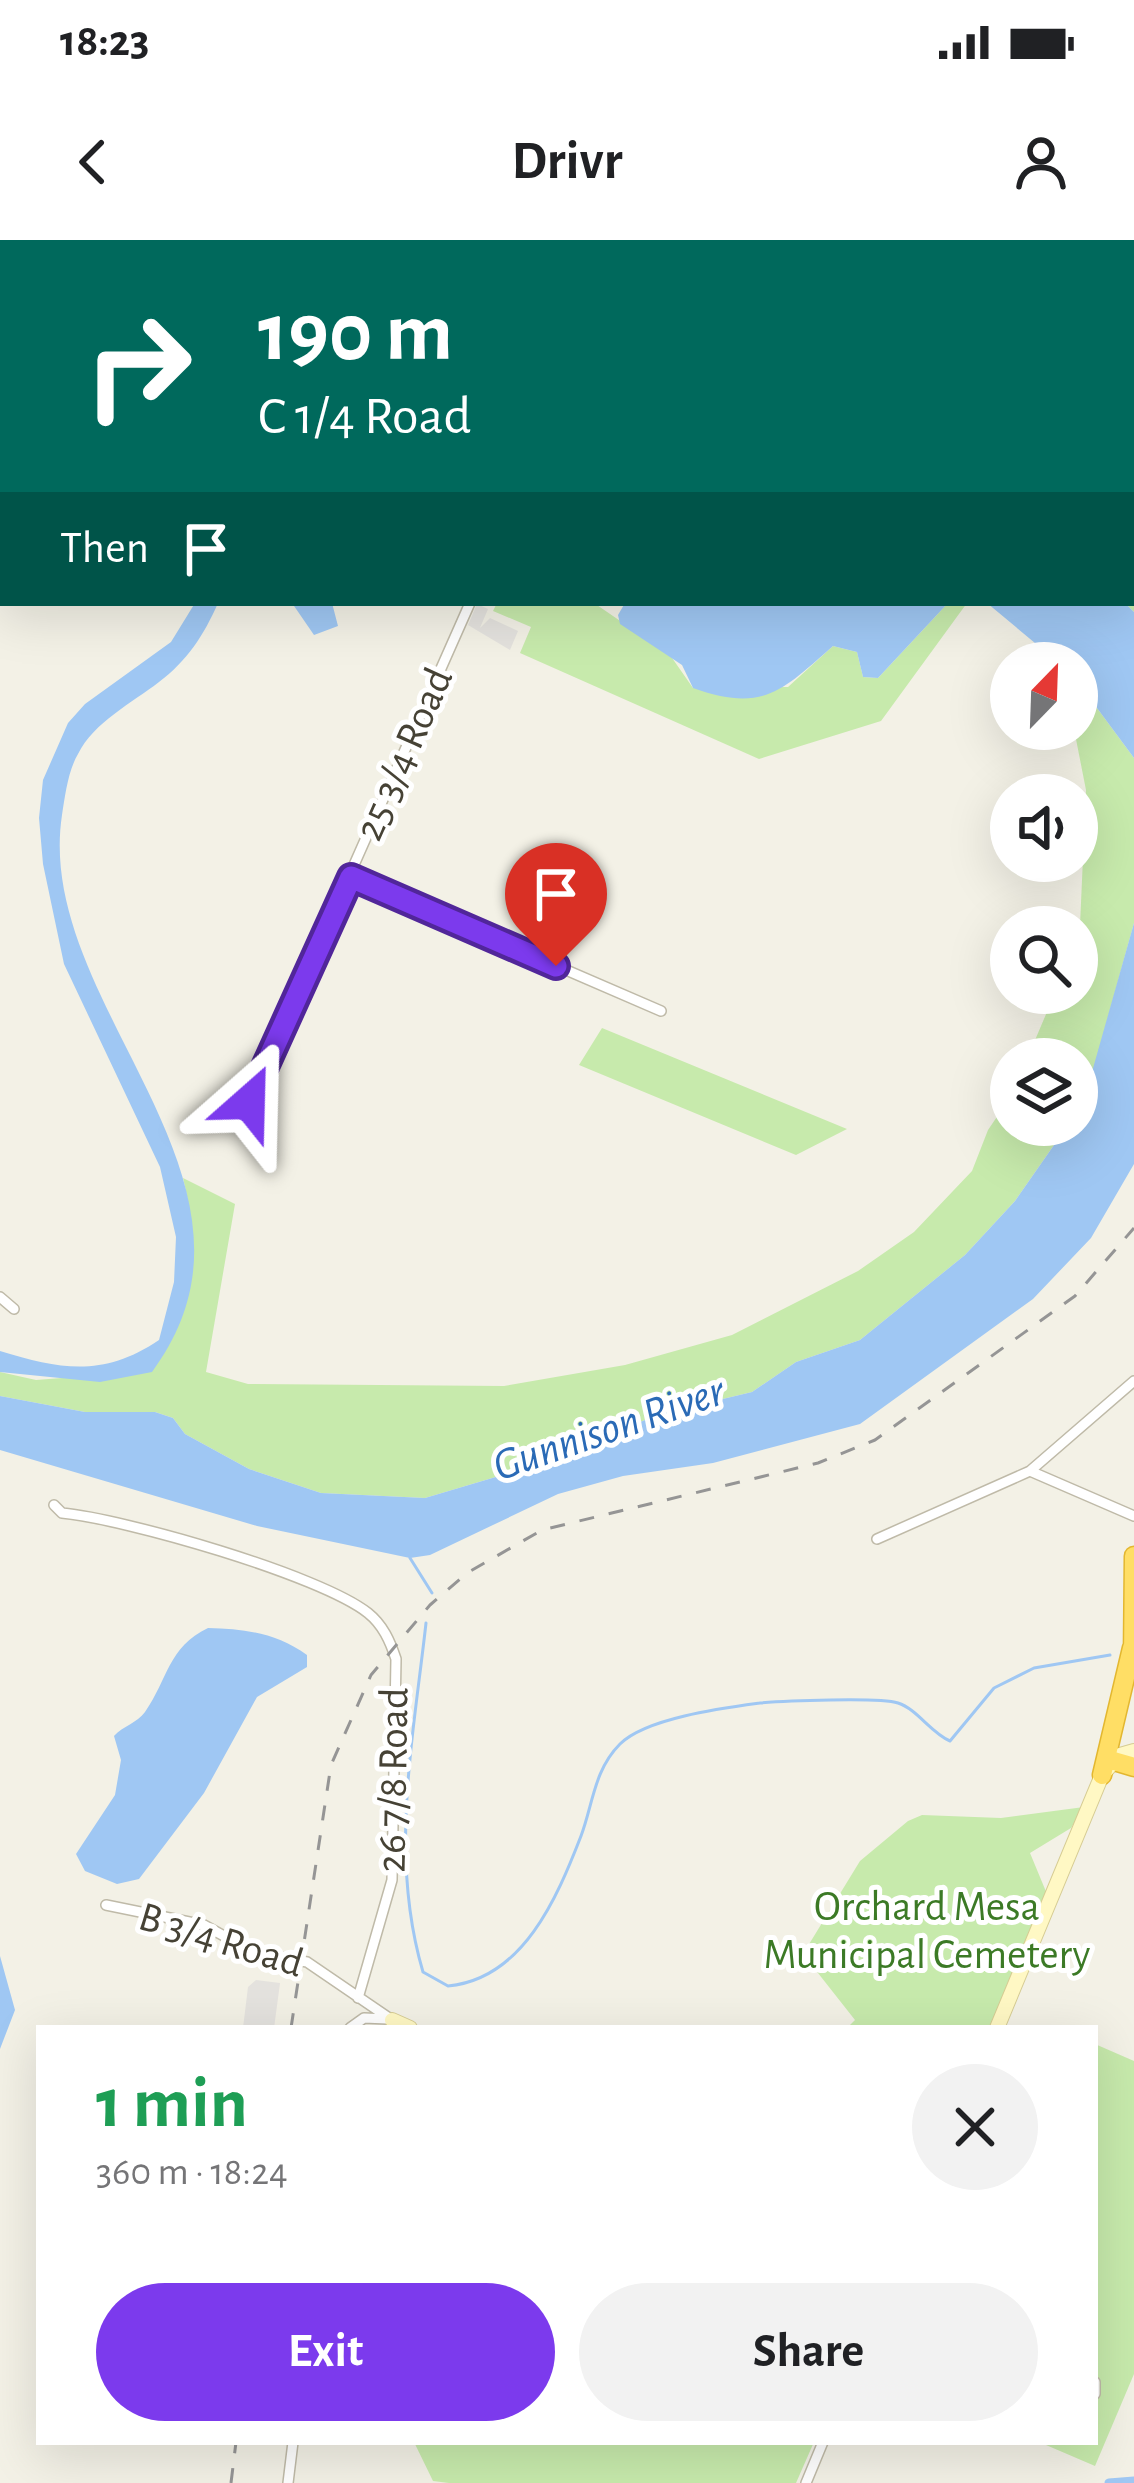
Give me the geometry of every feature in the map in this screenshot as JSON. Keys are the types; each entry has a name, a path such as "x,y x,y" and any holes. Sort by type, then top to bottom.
{"highway":[{"path":"1134,1556 1134,1677"},
{"path":"1132,1648 1108,1768 1134,1767"}],"street":[{"name":"25 3/4 Road","path":"249,1102 469,606"},
{"path":"351,877 661,1011"},
{"path":"0,1297 14,1309"},
{"path":"877,1539 1030,1472 1134,1381"},
{"path":"1030,1472 1134,1516"},
{"name":"26 7/8 Road","path":"54,1505 62,1513 171,1539 328,1590 369,1614 387,1636 396,1660 392,1880 358,1998"},
{"path":"998,2025 1108,1768 1134,1751"},
{"name":"B 3/4 Road","path":"106,1905 204,1925 255,1953 308,1962 392,2020"},
{"path":"354,2025 364,2018 403,2025"},
{"path":"288,2483 293,2445"},
{"path":"806,2483 822,2445"}],"green space":[{"path":"496,606 598,606 670,655 693,688 788,687 833,646 857,652 863,677 878,678 945,606 965,606 881,721 759,759 520,653 531,627 493,611"},
{"path":"1098,709 1134,758 1134,923 1098,1054 1098,1038 1036,1038 1046,1014 1098,1014 1098,906 1081,906 1082,882 1098,882 1098,774 1083,774 1078,750 1098,750"},
{"path":"602,1028 847,1129 796,1155 579,1065"},
{"path":"988,1130 990,1146 1053,1146 1015,1201 965,1255 860,1340 796,1362 752,1392 660,1414 529,1467 425,1498 321,1493 249,1469 185,1434 173,1418 155,1412 85,1412 0,1396 0,1372 36,1380 152,1371 190,1279 192,1235 183,1178 235,1204 206,1372 248,1384 504,1386 625,1365 732,1335 858,1271 914,1232 972,1171"},
{"name":"Orchard Mesa Municipal Cemetery","path":"1084,1807 1071,1828 1030,1853 1047,1894 991,2025 850,2025 855,2020 803,1954 860,1861 922,1815 1001,1818"},
{"path":"1098,2045 1134,2061 1134,2374 1095,2466 1046,2445 1098,2445"},
{"path":"415,2445 813,2445 796,2483 433,2481"}],"shaded area":[{"path":"476,606 481,606 488,609 480,628 490,618 518,631 510,650 468,625"},
{"path":"256,1980 280,1983 274,2025 243,2025 248,1987"}],"water":[{"path":"193,606 216,606 201,637 178,665 104,723 78,754 62,815 63,886 84,956 178,1162 193,1231 187,1301 152,1372 100,1382 0,1372 0,1351 63,1366 101,1365 139,1352 159,1340 174,1282 176,1237 160,1167 64,964 43,864 39,818 43,780 68,723 85,704 171,642"},
{"path":"294,606 333,606 338,626 314,635"},
{"path":"623,606 945,606 878,678 863,677 857,652 833,646 785,686 755,698 693,688 682,665 620,624"},
{"path":"991,606 1128,606 1134,612 1134,758 1098,709 1098,642 1034,642"},
{"path":"1134,923 1134,1164 1091,1238 1033,1299 860,1424 713,1463 623,1476 558,1494 430,1555 410,1558 257,1526 0,1450 0,1396 85,1412 155,1412 173,1418 185,1434 249,1469 321,1493 425,1498 529,1467 660,1414 752,1392 796,1362 860,1340 965,1255 1015,1201 1053,1146 1098,1146 1098,1051"},
{"path":"208,1628 272,1637 307,1655 307,1667 257,1697 204,1793 139,1879 117,1884 85,1871 76,1854 115,1795 121,1760 114,1736 142,1716 177,1654"},
{"path":"0,1956 15,2010 0,2049"}],"waterway":[{"path":"410,1558 432,1593"},
{"path":"426,1623 410,1755 407,1885 423,1972 448,1986 497,1968 534,1932 571,1860 605,1765 632,1735 686,1716 744,1705 872,1700 905,1706 950,1741 994,1688 1034,1668 1110,1655"},
{"path":"1109,2483 1134,2481"}],"railway":[{"path":"291,2025 331,1765 371,1675 430,1605 467,1573 542,1530 818,1463 875,1440 1075,1296 1134,1228"},
{"path":"231,2483 236,2445"}],"route":[{"path":"249,1102 351,877 556,966"}],"water label":[{"name":"Gunnison River","path":"609,1429"}]}
